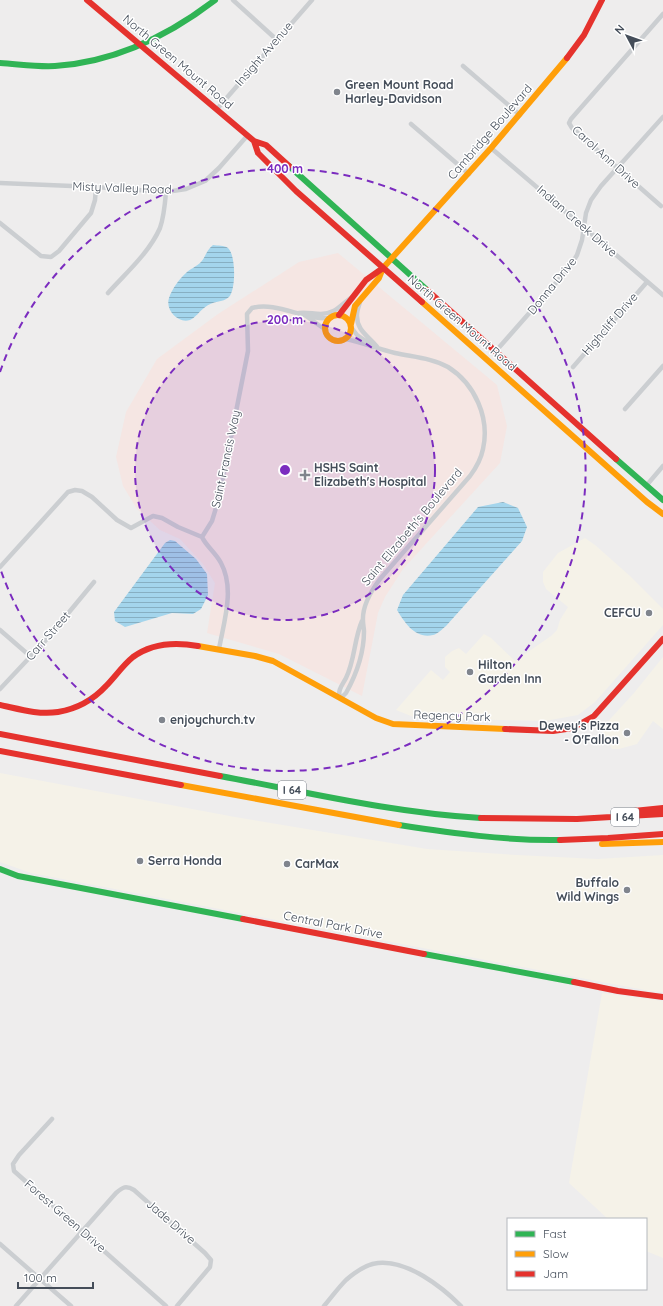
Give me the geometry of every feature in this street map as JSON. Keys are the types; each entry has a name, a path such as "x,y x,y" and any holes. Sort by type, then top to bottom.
{"main road":[{"name":"North Green Mount Road","path":"88,0 247,136 266,146 495,352 663,500"},
{"path":"0,63 32,66 77,63 100,59 142,46 170,32 185,23 215,0"},
{"name":"Cambridge Boulevard","path":"383,268 469,174 578,45 602,0"},
{"name":"North Green Mount Road","path":"254,141 258,153 284,179 663,514"},
{"path":"326,330 327,322 344,311 353,296 373,273 383,268"},
{"path":"345,339 351,333 353,311 360,300 379,278 383,268"},
{"name":"Saint Elizabeth's Boulevard","path":"339,315 345,317 351,325"},
{"name":"Saint Elizabeth's Boulevard","path":"326,330 328,336 334,341 345,339"},
{"name":"Regency Park","path":"0,705 52,713 74,708 96,695 121,669 144,651 171,643 194,644 273,661 376,718 393,724 553,731 563,730 579,725 594,716 663,639"},
{"name":"I 64","path":"0,734 373,805 412,811 490,819 599,819 663,814"},
{"name":"I 64","path":"0,751 382,823 461,834 544,840 608,838 663,834"},
{"path":"587,818 601,814 663,808"},
{"path":"544,840 559,844 637,844 663,842"},
{"name":"Central Park Drive","path":"0,869 18,876 620,991 663,997"}],"street":[{"path":"233,0 277,40"},
{"name":"Insight Avenue","path":"216,109 312,0"},
{"name":"Carol Ann Drive","path":"661,206 572,128 569,123 663,14"},
{"path":"463,66 520,114"},
{"name":"Donna Drive","path":"495,352 569,268 577,255 582,240 586,212 591,200 601,186 663,117"},
{"path":"412,124 469,174"},
{"name":"Misty Valley Road","path":"0,183 96,187 166,192 186,189 204,181 219,168 247,136"},
{"name":"Indian Creek Drive","path":"491,148 663,295"},
{"path":"0,223 41,256 51,257 59,251 91,213 95,200 96,187"},
{"path":"108,293 150,247 160,227 165,205 166,192"},
{"name":"Highcliff Drive","path":"573,367 647,282"},
{"name":"Saint Francis Way","path":"298,313 306,312 322,314 333,311 353,296"},
{"name":"Saint Elizabeth's Boulevard","path":"360,300 357,314 358,326 378,348"},
{"name":"Saint Francis Way","path":"202,537 216,510 221,491 248,351 247,314 252,308 262,307 283,309 306,316 326,330"},
{"name":"Saint Francis Way","path":"306,316 331,318"},
{"name":"Saint Elizabeth's Boulevard","path":"351,325 357,334 372,346"},
{"name":"Saint Elizabeth's Boulevard","path":"340,698 339,691 350,668 358,630 366,605 374,588 470,476 480,458 484,441 483,420 477,401 465,382 448,367 436,362 394,353 345,339"},
{"path":"625,409 663,366"},
{"path":"646,486 663,466"},
{"path":"0,567 68,492 74,490 82,491 92,497 117,520 131,528 153,516 162,518 178,527 202,537 221,564 228,586 227,607 219,649"},
{"name":"Carr Street","path":"0,689 46,640 94,582"},
{"name":"Saint Elizabeth's Boulevard","path":"340,698 350,686 357,668 364,631 362,620"},
{"path":"0,630 30,656"},
{"name":"Forest Green Drive","path":"52,1119 19,1155 13,1164 14,1171 166,1306"},
{"name":"Jade Drive","path":"82,1231 116,1193 123,1188 128,1187 134,1190 200,1248 211,1260 210,1267 177,1306"},
{"path":"16,1306 82,1231"},
{"path":"0,1244 71,1306"},
{"path":"324,1306 346,1280 368,1266 379,1263 405,1267 418,1273 443,1290 461,1306"}],"shaded area":[{"name":"HSHS Saint Elizabeth's Hospital","path":"338,253 497,385 507,426 500,463 403,569 385,597 378,613 362,696 279,654 207,633 215,583 203,564 180,539 160,530 137,509 123,486 116,457 126,412 157,359 218,314 299,262"},
{"path":"585,538 630,576 663,609 663,625 595,702 578,715 545,721 416,718 396,710 431,670 443,680 450,672 445,667 445,657 452,651 459,648 466,654 484,634 491,638 515,661 551,636 557,630 560,620 568,607 546,589 543,582 543,572 558,553"},
{"path":"663,657 663,729 653,721 637,744 619,749 612,749 601,729 634,693"},
{"path":"0,773 235,817 427,849 597,859 663,855 663,992 650,991 31,873 0,862"},
{"path":"602,993 663,1001 663,1258 647,1251 647,1218 607,1218 569,1183"}],"water":[{"path":"213,245 226,247 231,252 234,265 234,280 231,293 227,299 207,305 192,319 185,321 181,320 174,315 169,307 168,303 170,295 181,278 201,262"},
{"path":"503,502 518,508 527,527 522,541 438,633 427,636 421,635 411,629 397,610 403,595 478,507"},
{"path":"170,540 175,541 196,559 207,574 208,595 201,609 193,614 172,613 125,627 115,621 114,612 165,543"}],"traffic: fast":[{"path":"0,63 55,66 99,59 120,53 160,36 179,25 215,0"},
{"path":"289,166 427,290"},
{"path":"616,459 663,500"},
{"path":"220,776 382,807 415,812 481,818"},
{"path":"399,825 499,838 560,840"},
{"path":"0,869 18,876 243,919"},
{"path":"424,954 574,982"}],"traffic: slow":[{"path":"351,324 355,306 379,278 383,268 491,148 567,58"},
{"path":"422,302 647,502 663,514"},
{"path":"338,315 347,319 351,328 347,337 338,341 329,337 325,328 329,319 338,315"},
{"path":"198,646 255,656 273,661 376,718 393,724 505,729"},
{"path":"181,785 399,825"},
{"path":"602,844 663,842"}],"traffic: jam":[{"path":"87,0 254,141 266,145 289,166"},
{"path":"567,58 584,35 602,0"},
{"path":"254,141 258,153 296,191 422,302"},
{"path":"339,315 366,280 383,268"},
{"path":"427,290 616,459"},
{"path":"505,729 553,731 573,728 594,716 663,639"},
{"path":"0,705 43,713 71,709 96,696 122,667 140,652 156,646 173,644 198,646"},
{"path":"0,734 220,776"},
{"path":"0,751 181,785"},
{"path":"614,813 663,808"},
{"path":"481,818 577,819 663,814"},
{"path":"560,840 663,834"},
{"path":"243,919 424,954"},
{"path":"574,982 618,991 663,997"}],"place":[{"name":"Green Mount Road Harley-Davidson","path":"337,92"},
{"name":"HSHS Saint Elizabeth's Hospital","path":"305,475"},
{"name":"CEFCU","path":"649,613"},
{"name":"Hilton Garden Inn","path":"470,672"},
{"name":"enjoychurch.tv","path":"162,720"},
{"name":"Dewey's Pizza - O'Fallon","path":"627,733"},
{"name":"Serra Honda","path":"140,861"},
{"name":"CarMax","path":"287,864"},
{"name":"Buffalo Wild Wings","path":"627,890"}]}
